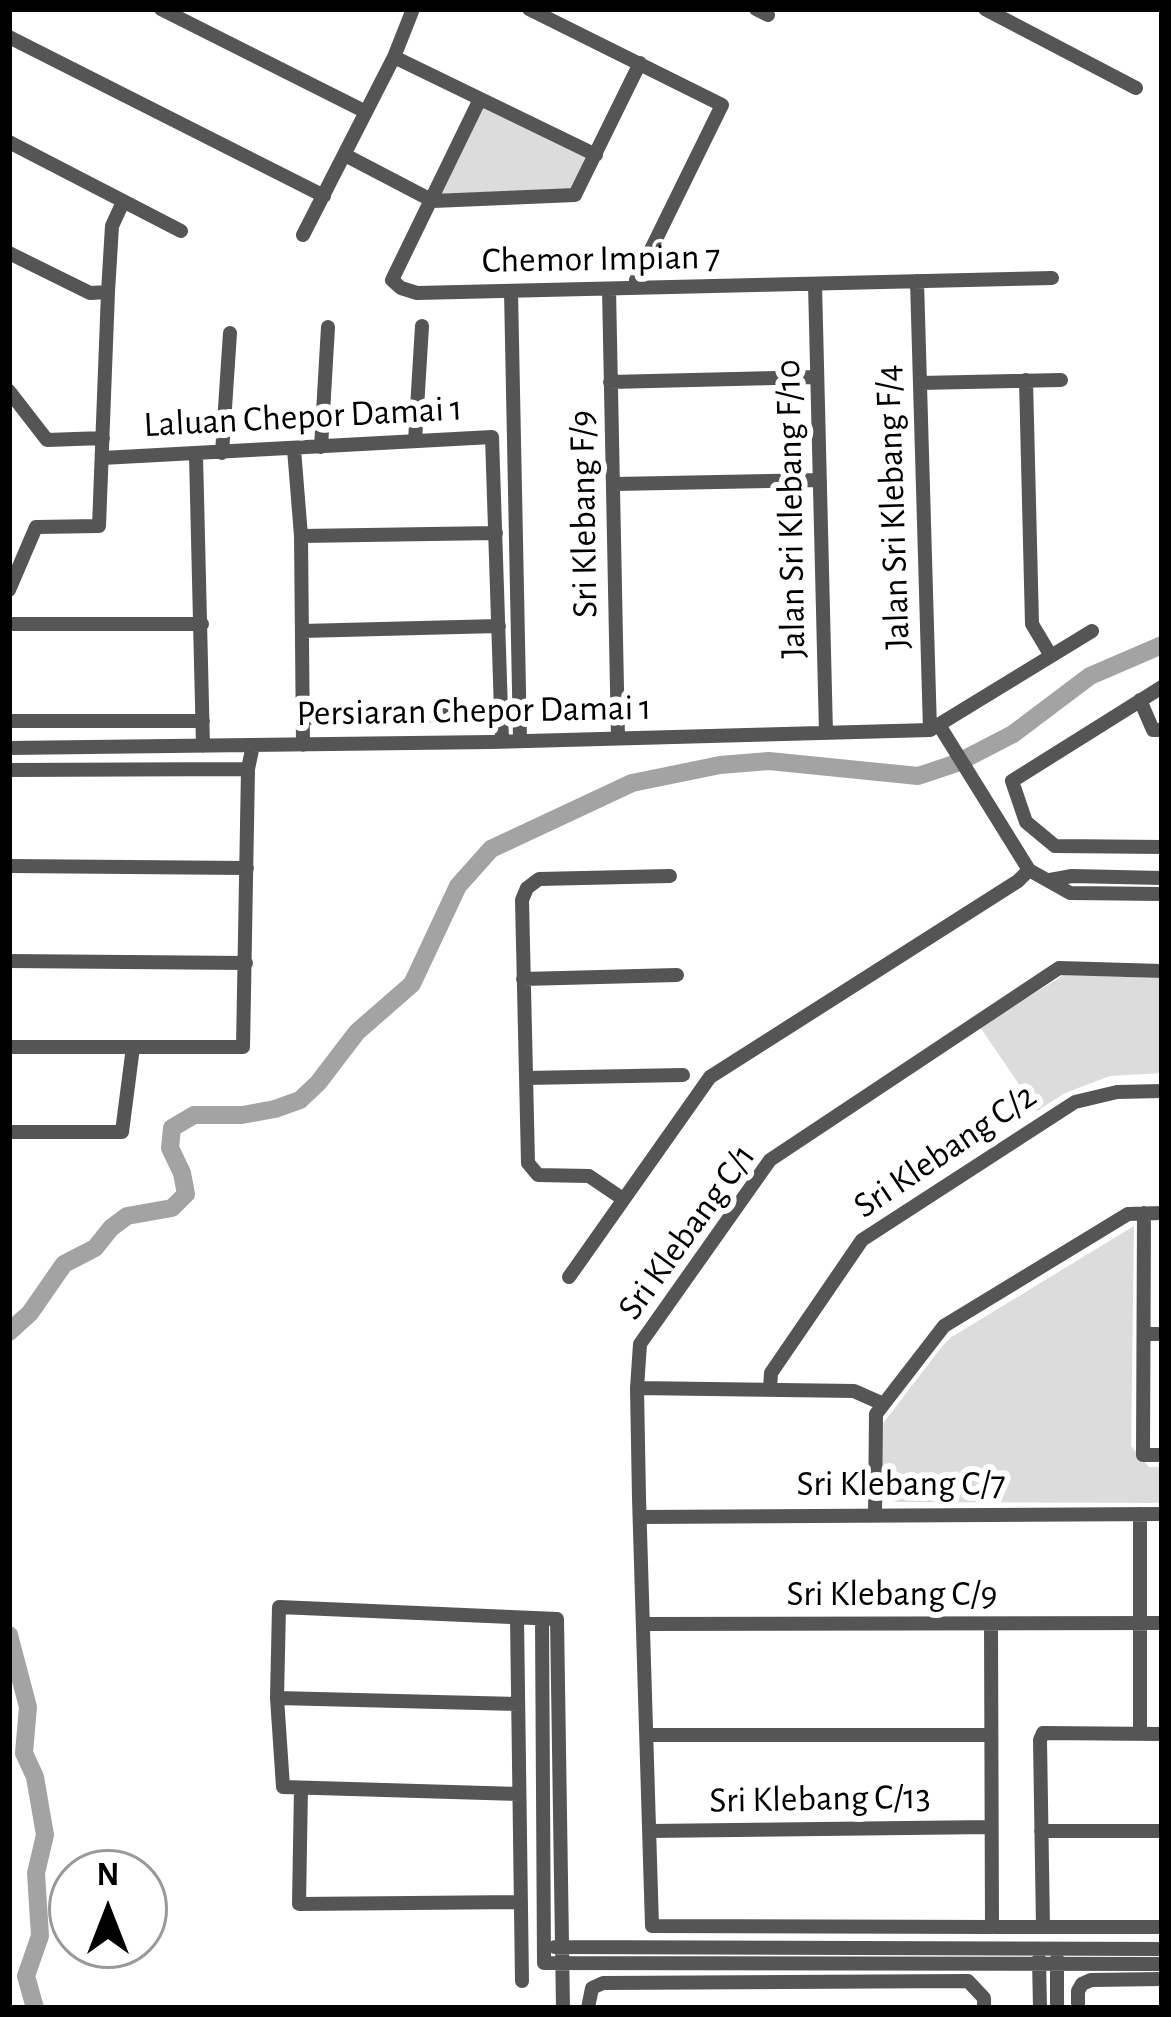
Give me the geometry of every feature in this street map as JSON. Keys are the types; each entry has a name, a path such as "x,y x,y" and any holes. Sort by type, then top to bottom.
{"street":[{"path":"161,9 366,112"},
{"path":"303,235 394,57 413,9"},
{"path":"529,9 722,104 636,280"},
{"path":"985,9 1136,88"},
{"path":"9,37 324,196"},
{"path":"394,57 596,155"},
{"path":"345,155 433,201 575,195 640,63"},
{"path":"433,201 480,99"},
{"path":"9,142 181,231"},
{"name":"Chemor Impian 7","path":"433,201 392,280 417,293 1052,278"},
{"name":"Laluan Chepor Damai 1","path":"9,590 36,527 99,526 112,226 123,202"},
{"path":"9,254 90,293 108,292"},
{"name":"Jalan Sri Klebang F/4","path":"917,281 934,728"},
{"name":"Jalan Sri Klebang F/10","path":"815,284 826,733"},
{"name":"Sri Klebang F/9","path":"609,289 618,738"},
{"path":"511,291 520,740"},
{"path":"416,441 422,326"},
{"path":"321,447 328,327"},
{"path":"222,453 230,333"},
{"path":"610,382 817,377"},
{"path":"1026,380 1032,624 1051,656"},
{"path":"920,382 1061,380"},
{"path":"9,391 47,440 103,438"},
{"name":"Laluan Chepor Damai 1","path":"102,458 488,436 495,440 502,741"},
{"path":"294,449 302,536 303,745"},
{"path":"196,454 203,746"},
{"path":"615,484 820,480"},
{"path":"302,536 496,533"},
{"path":"9,624 202,624"},
{"path":"302,631 499,626"},
{"name":"Persiaran Chepor Damai 1","path":"9,748 502,741 934,728 1091,631"},
{"path":"1162,687 1012,781 1026,822 1054,846 1162,847"},
{"path":"1140,700 1153,730 1162,730"},
{"path":"303,718 501,714"},
{"path":"9,721 203,721"},
{"path":"934,728 950,745 1029,870 1070,892 1162,894"},
{"path":"9,1047 243,1047 248,770 253,745"},
{"path":"9,770 248,770"},
{"path":"9,866 247,868"},
{"path":"569,1277 710,1077 1029,870"},
{"path":"622,1199 589,1176 531,1171 522,900 527,888 539,879 670,876"},
{"path":"1049,880 1162,878"},
{"path":"9,961 246,963"},
{"name":"Sri Klebang C/1","path":"992,1827 992,1927 652,1926 637,1388 640,1344 770,1160 1059,968 1162,971"},
{"path":"524,979 677,975"},
{"path":"9,1132 122,1132 134,1047"},
{"path":"526,1078 683,1075"},
{"name":"Sri Klebang C/2","path":"770,1389 771,1372 862,1240 1075,1102 1117,1092 1162,1091"},
{"path":"1144,1213 1143,1455 1162,1455"},
{"path":"875,1514 875,1422 881,1403 944,1326 1128,1214 1162,1213"},
{"path":"1144,1334 1162,1334"},
{"path":"637,1388 854,1390 881,1403"},
{"path":"1140,1514 1140,1733"},
{"name":"Sri Klebang C/7","path":"641,1516 1162,1514"},
{"path":"519,1794 283,1787 279,1607 549,1619"},
{"path":"517,1618 522,1981"},
{"path":"549,1619 544,1964 563,1956 1057,1957 1162,1964"},
{"path":"549,1619 563,2008"},
{"name":"Sri Klebang C/9","path":"645,1624 1162,1623"},
{"path":"991,1624 992,1827"},
{"path":"278,1698 518,1703"},
{"path":"1042,1927 1040,1740 1048,1732 1162,1733"},
{"path":"647,1735 991,1735"},
{"path":"302,1788 299,1904 520,1902"},
{"name":"Sri Klebang C/13","path":"650,1831 992,1827"},
{"path":"1041,1831 1162,1832"},
{"path":"995,1927 1162,1927"},
{"path":"1057,1957 1162,1949"},
{"path":"1039,1957 1040,2008"},
{"path":"1057,1957 1057,2008"},
{"path":"1078,2008 1078,1991 1090,1980 1162,1979"},
{"path":"588,2008 592,1988 603,1983 968,1982 977,1988 984,2008"}],"shaded area":[{"path":"480,99 596,155 575,195 433,201"},
{"path":"1064,975 1162,978 1162,1073 1110,1076 1065,1093 1037,1111 980,1027"},
{"path":"1134,1226 1131,1446 1149,1467 1162,1467 1162,1503 896,1502 883,1494 881,1426 950,1338"}],"waterway":[{"path":"9,1332 30,1313 64,1264 95,1248 127,1216 172,1208 186,1194 170,1148 172,1128 194,1115 275,1109 300,1100 318,1083 357,1032 412,984 458,886 491,849 632,783 720,765 769,761 918,776 957,763 1013,734 1090,676 1162,645"},
{"path":"9,1635 28,1707 24,1753 35,1777 45,1835 36,1873 40,1936 26,1976 35,2008"}]}
